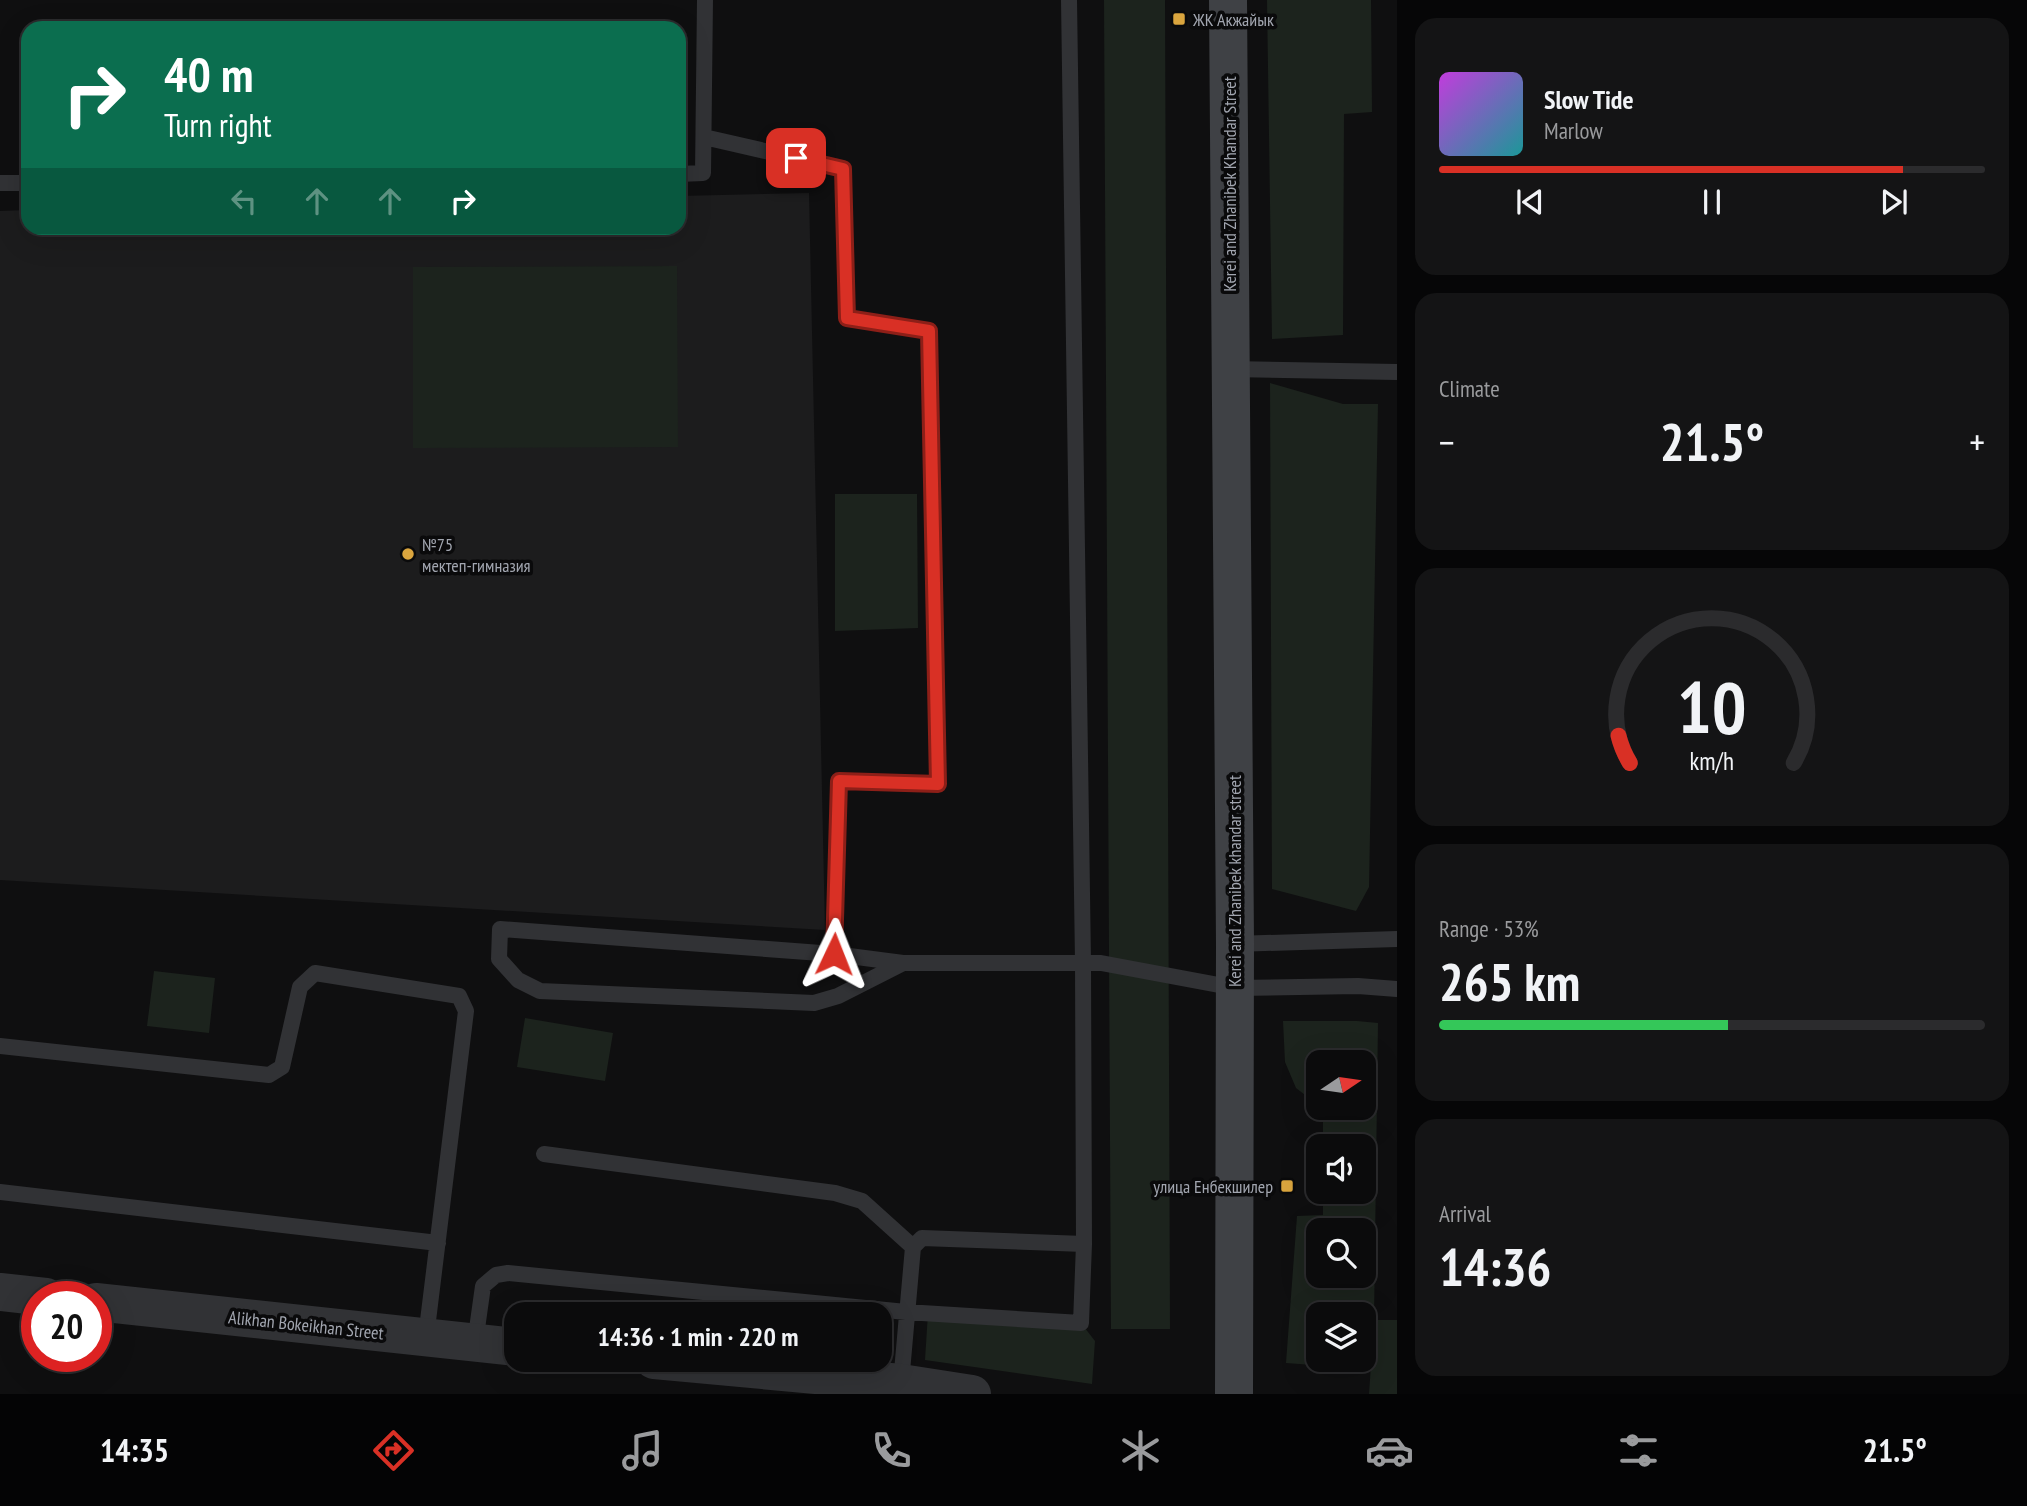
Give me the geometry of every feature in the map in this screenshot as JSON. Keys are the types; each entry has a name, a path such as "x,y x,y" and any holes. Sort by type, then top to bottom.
{"main road":[{"name":"Kerei and Zhanibek Khandar Street","path":"1228,0 1229,369"},
{"name":"Kerei and Zhanibek khandar street","path":"1229,369 1235,944 1234,1394"}],"street":[{"path":"0,1292 21,1294"},
{"name":"Alikhan Bokeikhan Street","path":"112,1304 504,1346"},
{"path":"783,1372 901,1383 972,1394"}],"lane":[{"path":"686,174 704,173 705,0"},
{"path":"475,1343 483,1286 496,1275 508,1273 906,1312 1081,1323 1084,1244 1083,962 1069,0"},
{"path":"704,137 843,169 847,318 929,331 938,784 839,781 834,954"},
{"path":"0,183 21,183"},
{"path":"1229,369 1397,372"},
{"path":"903,963 838,996 814,1003 540,991 518,979 499,959 500,929 834,954 903,963 1101,963 1235,988 1358,986 1397,989"},
{"path":"1235,944 1397,939"},
{"path":"0,1046 268,1075 282,1067 300,987 315,973 459,996 466,1011 426,1338"},
{"path":"544,1154 835,1193 862,1200 913,1247"},
{"path":"0,1192 438,1244"},
{"path":"901,1383 913,1247 922,1238 1084,1244"}],"shaded area":[{"path":"1104,0 1165,0 1170,1329 1111,1329"},
{"path":"1267,0 1371,0 1372,112 1344,114 1343,335 1272,339"},
{"name":"№75 мектеп-гимназия","path":"809,193 825,930 0,880 0,211 21,210 21,235 686,235 686,196"},
{"path":"677,266 678,447 413,448 413,267"},
{"path":"1270,383 1343,404 1378,404 1369,887 1356,911 1272,889"},
{"path":"835,494 917,494 918,628 835,631"},
{"path":"154,971 215,978 209,1033 147,1026"},
{"path":"525,1018 613,1033 605,1081 517,1067"},
{"path":"1283,1021 1378,1023 1376,1172 1376,1134 1323,1134 1323,1120 1376,1120 1376,1050 1306,1050 1306,1096 1296,1088 1285,1062"},
{"path":"1323,1204 1376,1204 1375,1218 1306,1218 1306,1288 1374,1288 1374,1302 1306,1302 1306,1364 1286,1363 1297,1216 1323,1215"},
{"path":"928,1313 1081,1323 1095,1341 1092,1384 925,1360"},
{"path":"1376,1320 1397,1320 1397,1394 1369,1394 1371,1372 1376,1372"}],"place":[{"name":"ЖК Акжайык","path":"1179,19"},
{"name":"№75 мектеп-гимназия","path":"408,554"},
{"name":"улица Енбекшилер","path":"1287,1186"}],"route":[{"path":"796,158 843,169 847,318 929,331 938,784 839,781 834,954"}]}
